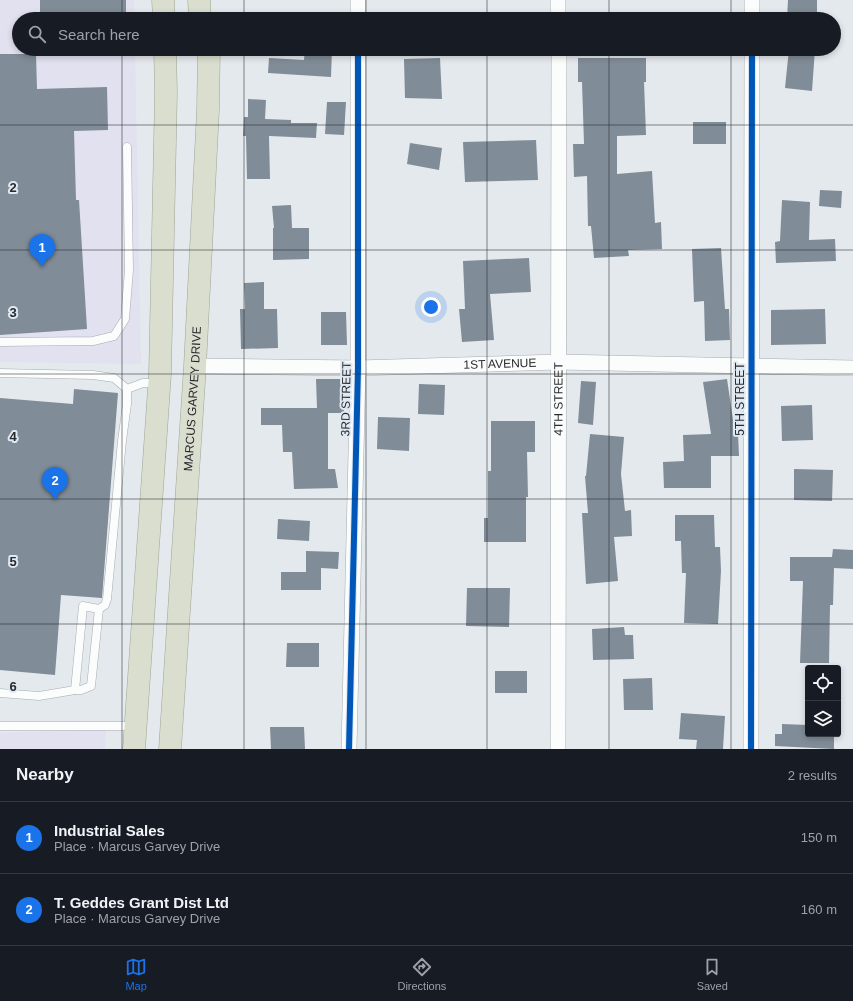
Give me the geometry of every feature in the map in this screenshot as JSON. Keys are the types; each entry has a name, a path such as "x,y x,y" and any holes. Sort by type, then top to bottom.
{"highway":[{"path":"163,0 164,12"},
{"path":"200,0 200,12"},
{"path":"209,0 209,12"},
{"path":"134,749 159,383 166,93 165,56"},
{"path":"202,56 207,130"},
{"name":"MARCUS GARVEY DRIVE","path":"170,749 195,366 207,130 208,56"}],"street":[{"path":"358,0 358,12"},
{"path":"558,0 558,12"},
{"path":"752,0 752,12"},
{"name":"3RD STREET","path":"349,749 358,368 358,56"},
{"name":"4TH STREET","path":"558,56 558,749"},
{"name":"5TH STREET","path":"751,749 752,56"},
{"name":"1ST AVENUE","path":"195,366 358,368 559,362 853,368"}],"lane":[{"path":"0,342 93,342 114,336 125,319 129,270 126,147"},
{"path":"0,373 93,375 114,378 127,388"},
{"path":"127,388 143,383 159,383"},
{"path":"75,690 83,606 99,609 105,605 107,599 127,388"},
{"path":"0,693 39,696 86,689 91,686 99,609"},
{"path":"0,726 136,726"}],"shaded area":[{"path":"0,0 134,0 135,12 12,12 12,56 135,56 141,364 0,362"},
{"path":"106,729 105,749 0,749 0,733"}],"building":[{"path":"40,0 126,0 126,12 40,12"},
{"path":"788,0 817,0 817,12 787,12"},
{"path":"0,54 12,54 12,56 36,56 37,89 107,87 108,130 74,131 76,200 79,200 87,329 0,335"},
{"path":"304,56 332,56 331,77 268,73 269,58 304,60"},
{"path":"788,56 814,56 812,91 785,88"},
{"path":"440,58 442,99 405,98 404,59"},
{"path":"578,58 646,58 646,82 644,82 646,135 617,136 617,174 652,171 655,223 661,222 662,249 628,250 629,256 594,258 591,226 588,226 587,176 574,177 573,144 584,144 582,82 578,82"},
{"path":"248,99 266,100 265,119 291,120 291,123 317,123 316,138 269,136 270,179 247,179 246,136 243,136 244,117 248,117"},
{"path":"327,102 346,102 344,135 325,134"},
{"path":"693,122 726,122 726,144 693,144"},
{"path":"536,140 538,180 465,182 463,142"},
{"path":"410,143 442,148 439,170 407,164"},
{"path":"820,190 842,191 841,208 819,206"},
{"path":"782,200 810,202 809,240 835,239 836,261 776,263 775,242 780,241"},
{"path":"291,205 292,228 309,228 309,259 273,260 274,228 272,206"},
{"path":"721,248 725,309 729,309 730,340 705,341 704,301 694,302 692,249"},
{"path":"529,258 531,292 490,294 494,340 462,342 459,309 465,309 463,261"},
{"path":"264,282 264,309 277,309 278,348 241,349 240,309 245,309 244,283"},
{"path":"825,309 826,344 771,345 771,310"},
{"path":"321,312 346,312 347,345 321,345"},
{"path":"316,379 344,379 344,413 328,413 328,469 335,469 338,488 294,489 292,452 283,452 282,425 261,425 261,408 317,408"},
{"path":"727,379 735,433 738,433 739,456 711,456 711,488 664,488 663,462 684,461 683,435 711,434 703,382"},
{"path":"581,381 596,382 593,425 578,423"},
{"path":"419,384 445,385 444,415 418,414"},
{"path":"74,389 118,393 102,598 61,595 55,675 0,670 0,398 73,404"},
{"path":"812,405 813,440 782,441 781,406"},
{"path":"378,417 410,418 409,451 377,449"},
{"path":"491,421 535,421 535,452 527,452 528,497 526,497 526,542 484,542 484,518 488,518 488,471 491,471"},
{"path":"590,434 624,437 621,474 625,511 631,510 632,536 614,537 618,581 586,584 582,513 588,513 585,476"},
{"path":"794,469 833,470 832,501 794,500"},
{"path":"675,515 714,515 715,547 720,547 721,571 718,624 684,623 686,573 682,573 681,541 675,541"},
{"path":"278,519 310,521 309,541 277,539"},
{"path":"833,549 853,550 853,569 834,568 833,605 830,605 829,663 800,663 803,581 790,581 790,557 832,557"},
{"path":"306,551 339,552 338,569 321,568 321,590 281,590 281,572 306,572"},
{"path":"467,588 510,588 509,627 466,626"},
{"path":"624,627 625,635 633,635 634,659 593,660 592,629"},
{"path":"287,643 319,643 319,667 286,667"},
{"path":"495,671 527,671 527,693 495,693"},
{"path":"652,678 653,710 624,710 623,679"},
{"path":"681,713 725,716 723,749 696,749 697,740 679,739"},
{"path":"782,724 805,725 805,737 834,737 834,749 775,746 775,734 782,734"},
{"path":"270,727 304,727 305,749 271,749"}],"cycle path":[{"path":"349,749 358,368 358,56"},
{"path":"751,749 752,56"}],"place":[{"name":"Industrial Sales","path":"42,267"},
{"name":"T. Geddes Grant Dist Ltd","path":"55,500"}]}
